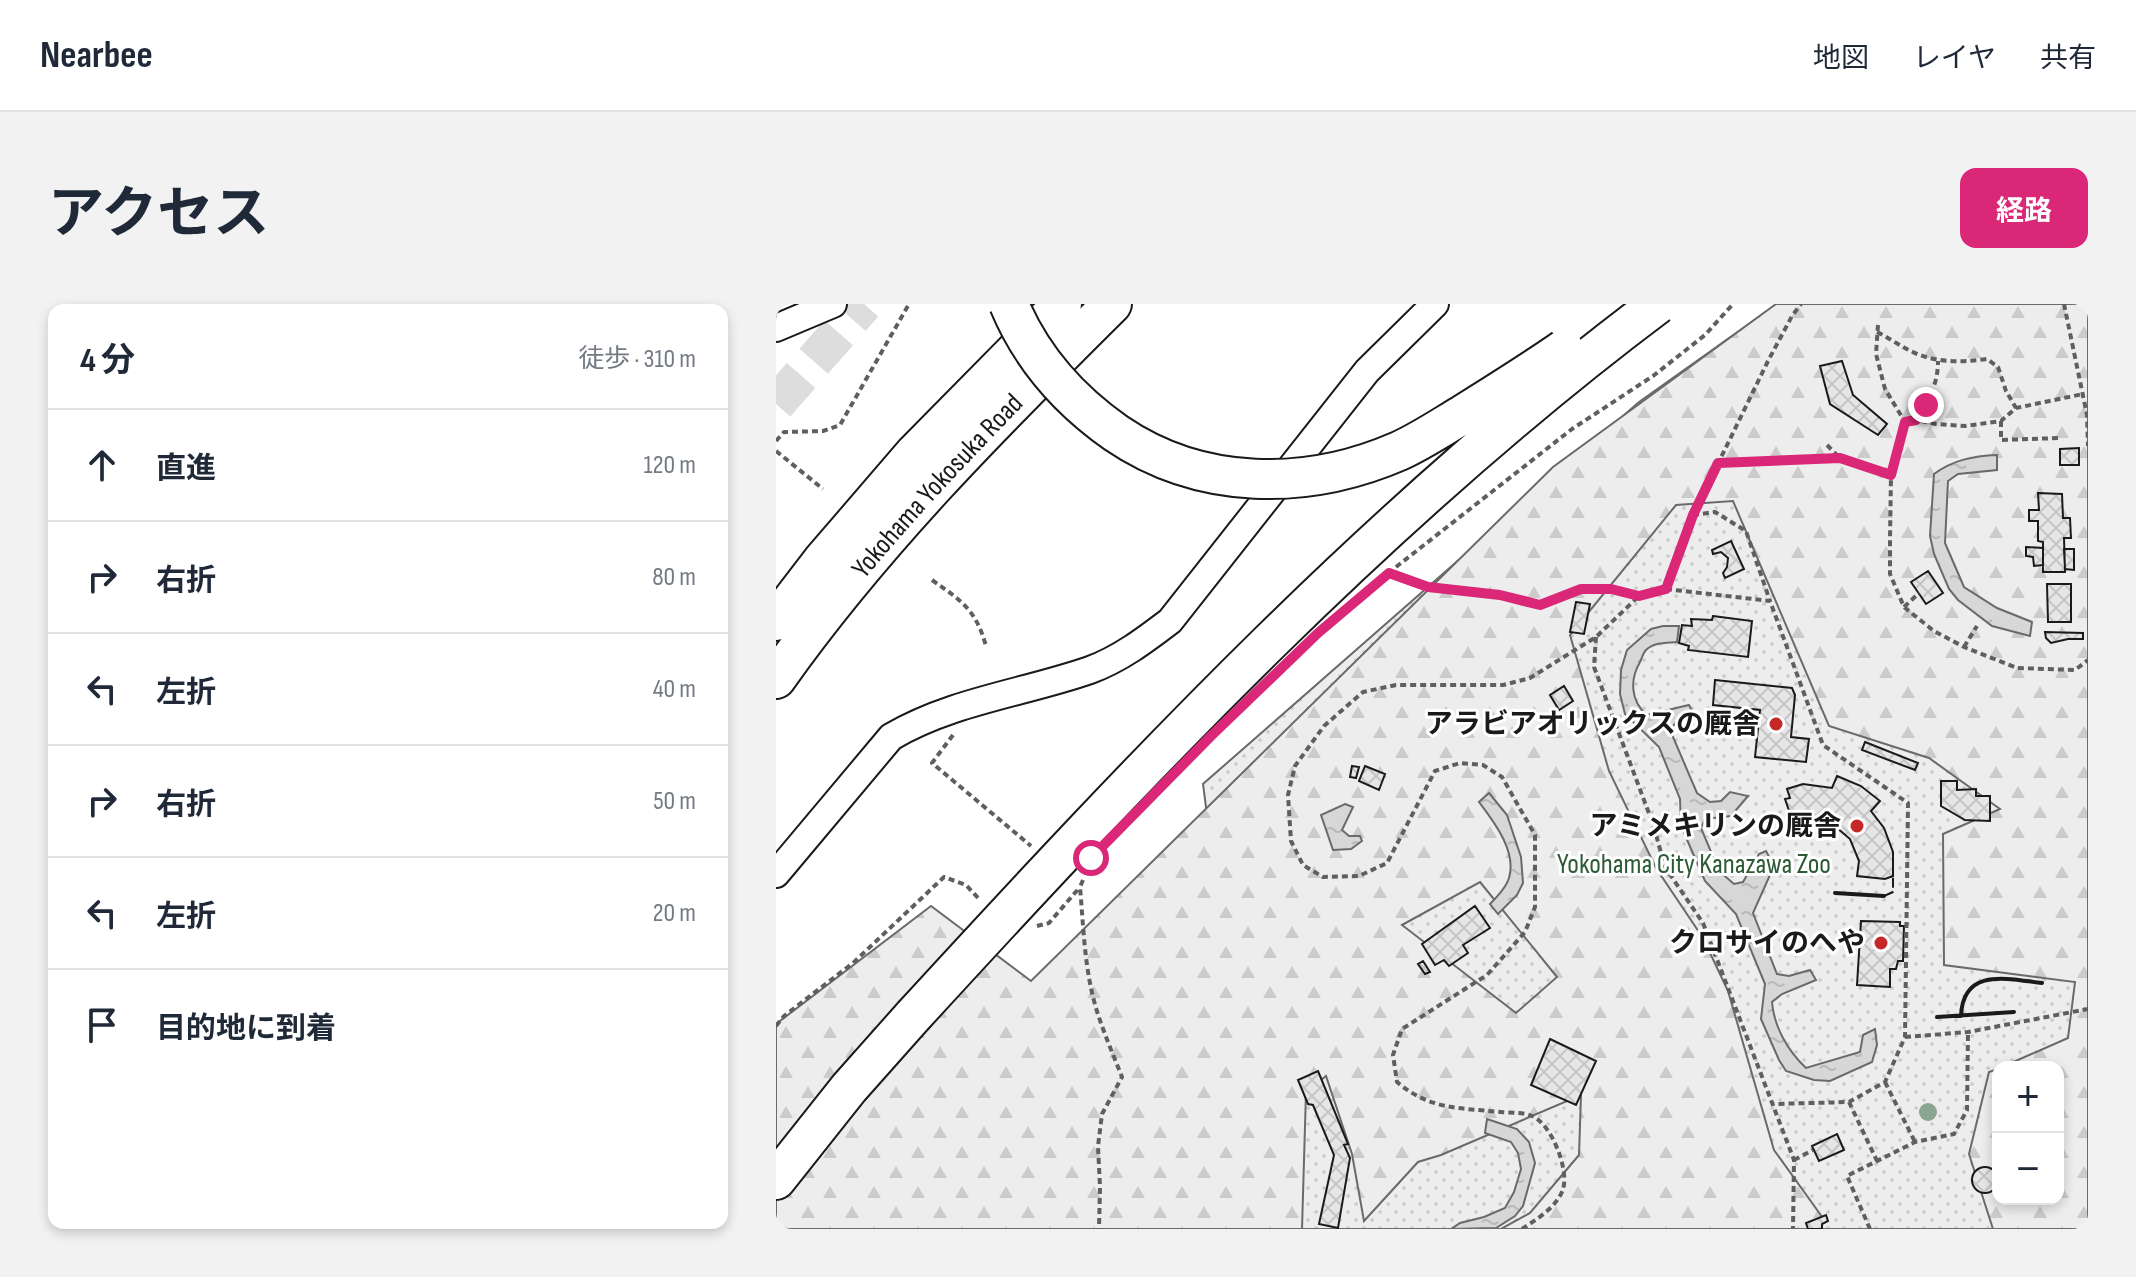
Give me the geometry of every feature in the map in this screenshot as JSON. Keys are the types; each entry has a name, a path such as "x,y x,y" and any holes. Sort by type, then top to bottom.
{"highway":[{"path":"1009,304 1039,359 1059,383 1077,402 1128,441 1179,466 1233,478 1277,480 1312,477 1358,466 1400,450 1515,382 1629,304"},
{"name":"Yokohama Yokosuka Road","path":"776,621 822,561 915,453 1062,304"},
{"name":"Yokohama Yokosuka Road","path":"776,679 852,581 939,482 1019,396 1112,304"},
{"path":"776,1180 849,1088 913,1016 1071,844 1248,663 1398,521 1528,407 1658,304"}],"lane":[{"path":"776,328 833,304"},
{"path":"776,874 891,737 916,722 973,702 1092,669 1133,649 1170,621 1367,371 1435,304"}],"path":[{"path":"776,441 784,432 823,431 840,425 909,304"},
{"path":"1733,304 1705,335 1653,376 1572,429 1389,573 1428,587 1500,595 1540,605 1581,589 1611,589 1639,596 1666,589 1770,601"},
{"path":"1666,589 1693,515 1774,349 1801,304"},
{"path":"2064,304 2087,415 2088,446"},
{"path":"1878,325 1876,354 1885,389 1905,422 1891,475 1890,574 1904,607 1934,631 2017,668 2075,670 2088,660"},
{"path":"1877,332 1905,349 1938,361 1987,359 1998,367 2016,408"},
{"path":"1916,420 1934,390 1938,361"},
{"path":"1905,422 1916,420 1965,426 2001,421 2016,408 2083,394"},
{"path":"2001,421 2001,440 2059,438"},
{"path":"1827,445 1840,458"},
{"path":"776,451 823,489"},
{"path":"1718,463 1840,458 1891,475"},
{"path":"1693,515 1715,512 1746,531 1823,745 1908,803 1905,1037 1885,1082 1849,1102 1774,1104"},
{"path":"932,580 968,607 980,625 986,646"},
{"path":"1904,607 1919,593"},
{"path":"1522,1229 1546,1213 1563,1190 1563,1165 1550,1133 1533,1116 1436,1105 1412,1095 1397,1082 1393,1055 1402,1029 1487,975 1525,932 1535,907 1535,835 1502,777 1483,765 1460,763 1435,771 1387,863 1359,876 1323,877 1303,865 1291,841 1288,795 1295,766 1324,726 1363,692 1396,685 1503,685 1530,678 1596,637 1639,596"},
{"path":"1964,647 1977,626"},
{"path":"1596,637 1594,667 1653,824 1665,867 1703,923 1794,1160 1793,1229"},
{"path":"932,763 1041,854"},
{"path":"1037,927 1049,923 1080,887 1086,872"},
{"path":"776,1026 784,1016 853,963 944,877 966,885 985,904"},
{"path":"1070,879 1080,887 1092,991 1122,1077 1102,1114 1098,1146 1099,1229"},
{"path":"1905,1037 1968,1032 2088,1009"},
{"path":"1870,1229 1847,1176 1915,1142 1954,1134 1967,1110 1968,1032"},
{"path":"1885,1082 1915,1142"},
{"path":"1849,1102 1877,1161"},
{"path":"1794,1160 1813,1150"}],"green space":[{"name":"Yokohama City Kanazawa Zoo","path":"1776,304 2088,304 2088,1229 1993,1229 1969,1154 1989,1072 1992,1071 1992,1205 2064,1205 2064,1061 2016,1061 2068,1038 2075,982 1944,965 1943,834 2000,809 1929,758 1829,726 1733,501 1676,505 1570,635 1609,771 1656,868 1703,938 1728,991 1774,1150 1825,1221 1814,1229 1501,1229 1530,1213 1579,1155 1581,1095 1418,1162 1364,1221 1352,1154 1326,1076 1306,1092 1302,1229 776,1229 776,1024 931,906 1031,981 1553,467","holes":["1480,882 1557,977 1516,1013 1402,925"]},
{"name":"Yokohama City Kanazawa Zoo","path":"1777,304 2088,304 2088,1229 1260,1229 1203,784 1639,402"}],"water":[{"path":"1997,455 1997,470 1958,474 1948,481 1945,543 1964,587 1997,608 2032,622 2030,636 1992,626 1958,600 1949,589 1930,536 1934,474 1964,460"},
{"path":"1679,626 1677,642 1656,644 1645,651 1633,683 1637,703 1647,715 1689,705 1696,719 1678,720 1670,730 1697,793 1710,802 1721,801 1730,792 1748,796 1731,816 1705,819 1701,828 1719,871 1734,884 1743,882 1759,854 1766,851 1774,866 1753,913 1777,974 1789,976 1810,970 1816,980 1782,994 1772,1002 1783,1038 1806,1068 1860,1052 1863,1035 1875,1029 1877,1045 1872,1062 1830,1081 1814,1080 1786,1071 1779,1060 1761,1019 1765,984 1736,914 1705,881 1681,826 1680,799 1659,747 1625,714 1620,694 1621,670 1627,650 1651,629"},
{"path":"1489,793 1507,815 1521,857 1523,883 1517,895 1498,914 1490,904 1506,885 1511,868 1503,837 1479,802"},
{"path":"1345,804 1353,807 1342,830 1349,836 1360,836 1362,841 1351,849 1333,850 1321,815"},
{"path":"1487,1119 1517,1129 1529,1142 1535,1163 1523,1206 1515,1216 1496,1228 1451,1229 1505,1208 1514,1192 1521,1169 1518,1153 1511,1142 1485,1133"}],"building":[{"path":"1842,361 1853,395 1887,424 1878,435 1830,404 1820,366"},
{"path":"2079,448 2079,465 2060,465 2060,449"},
{"path":"2038,493 2062,494 2063,518 2070,518 2071,538 2064,538 2065,572 2043,572 2043,542 2038,541 2038,521 2029,521 2029,510 2039,510"},
{"path":"1731,541 1744,569 1725,578 1723,573 1728,558 1721,552 1713,554 1712,550"},
{"path":"2026,547 2043,548 2043,565 2034,566 2033,557 2026,556"},
{"path":"2064,549 2074,549 2074,570 2065,569"},
{"path":"1928,571 1943,593 1926,604 1911,582"},
{"path":"2047,584 2071,584 2071,622 2048,622"},
{"path":"1576,602 1590,604 1584,634 1570,632"},
{"path":"1713,616 1752,621 1748,657 1688,650 1689,646 1679,643 1682,625 1692,626 1691,619 1712,620"},
{"path":"2045,632 2083,633 2083,639 2051,643"},
{"name":"アラビアオリックスの厩舎","path":"1715,680 1792,688 1795,695 1791,737 1809,739 1806,762 1755,757 1760,710 1713,705"},
{"path":"1564,686 1573,701 1559,710 1550,695"},
{"path":"1865,742 1918,763 1915,770 1862,750"},
{"path":"1352,766 1359,767 1356,778 1350,777"},
{"path":"1365,766 1385,774 1379,790 1359,781"},
{"name":"アミメキリンの厩舎","path":"1837,776 1861,786 1880,801 1871,811 1884,828 1893,852 1893,876 1885,879 1857,876 1859,861 1850,839 1837,828 1821,822 1794,825 1785,799 1790,798 1787,789 1803,784 1832,788"},
{"path":"1941,781 1957,781 1957,790 1976,789 1976,796 1990,796 1990,821 1965,820 1941,806"},
{"path":"1475,906 1490,928 1463,945 1468,953 1449,966 1444,960 1435,965 1422,944"},
{"name":"クロサイのへや","path":"1861,921 1900,922 1900,926 1904,926 1903,961 1898,961 1896,969 1890,969 1890,987 1857,985"},
{"path":"1423,961 1430,972 1425,974 1418,964"},
{"path":"1550,1039 1596,1061 1576,1105 1531,1085"},
{"path":"1318,1071 1348,1144 1344,1145 1350,1158 1338,1228 1319,1224 1334,1155 1313,1105 1308,1104 1298,1080"},
{"path":"1837,1134 1844,1150 1819,1161 1812,1146"},
{"path":"1980,1168 1990,1168 1992,1190 1980,1192 1973,1185 1973,1175"},
{"path":"1826,1215 1828,1221 1822,1224 1822,1229 1808,1229 1806,1223"}],"tunnel":[{"path":"776,404 864,304"}],"fence":[{"path":"1884,896 1893,892 1893,876"}],"wall":[{"path":"1835,893 1884,896"},
{"path":"1961,1016 1964,1000 1979,983 2002,979 2042,983"},
{"path":"1937,1017 2014,1012"}],"place":[{"name":"アラビアオリックスの厩舎","path":"1776,724"},
{"name":"アミメキリンの厩舎","path":"1857,826"},
{"name":"クロサイのへや","path":"1881,943"}],"route":[{"path":"1091,858 1318,633 1389,573 1428,587 1500,595 1540,605 1581,589 1611,589 1639,596 1666,589 1693,515 1718,463 1840,458 1891,475 1905,422 1916,420 1926,405"}]}
